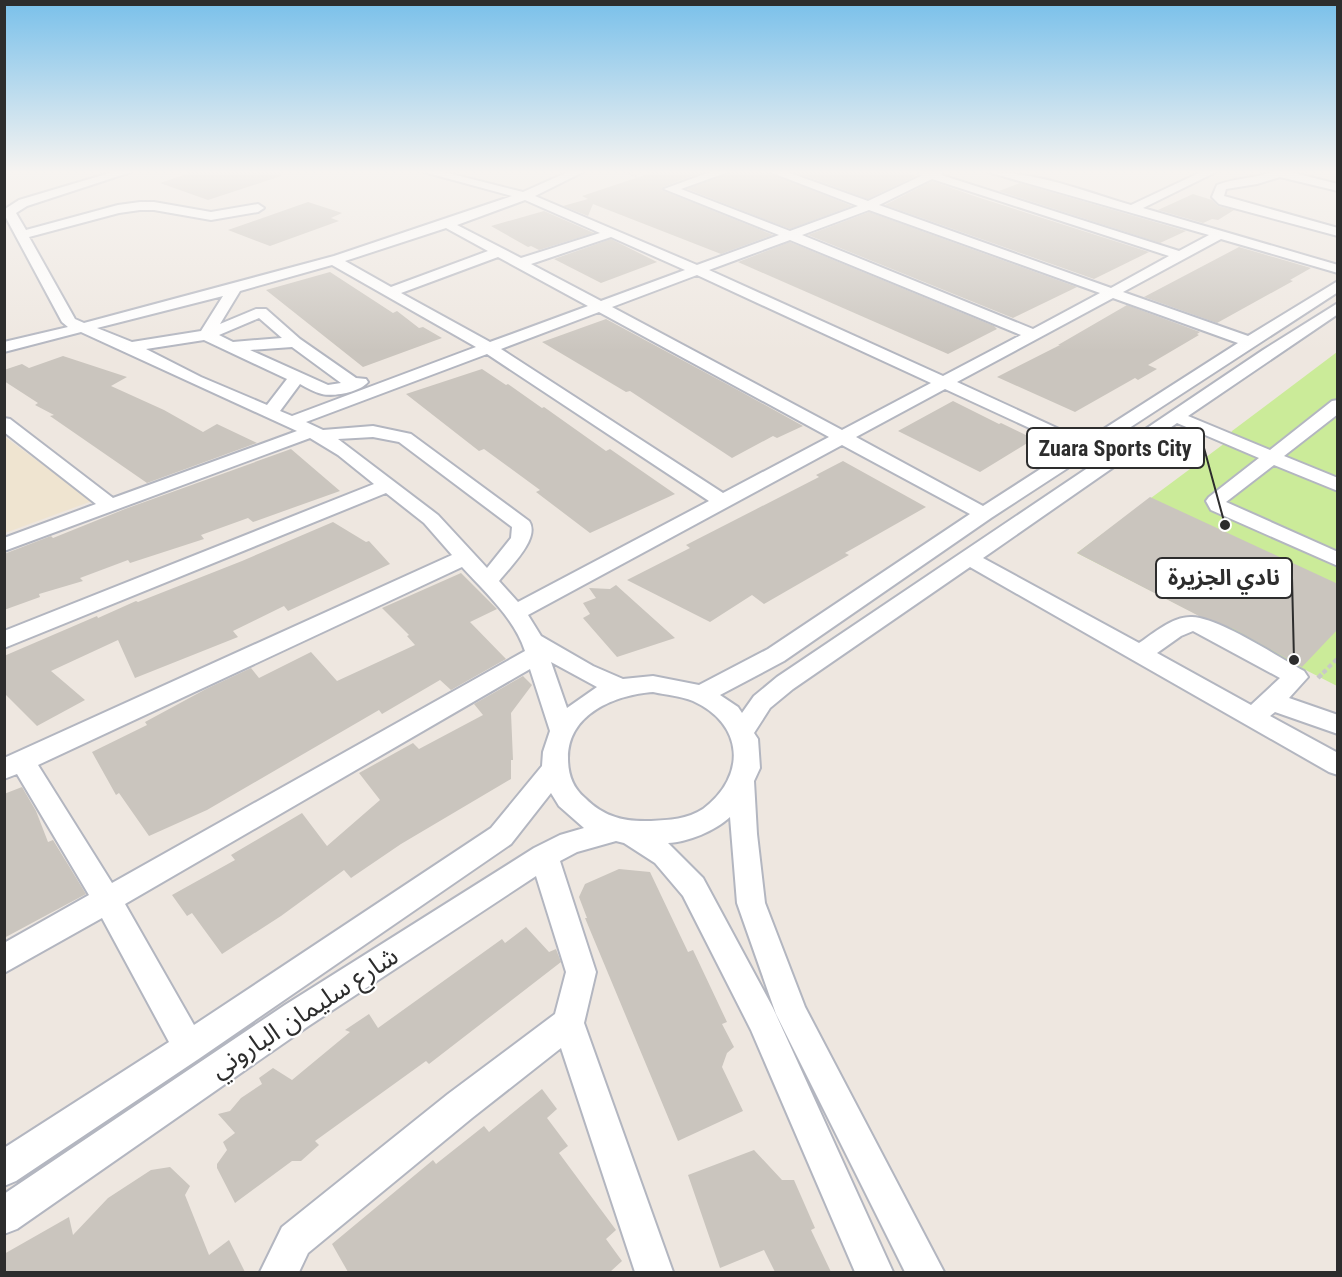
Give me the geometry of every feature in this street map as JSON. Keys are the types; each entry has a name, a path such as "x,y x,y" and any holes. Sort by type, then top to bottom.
{"street":[{"path":"20,232 75,325 130,347 195,380 294,421 344,451 431,519 515,612 540,648 561,730"},
{"path":"22,235 35,232"},
{"path":"4,347 401,232"},
{"path":"4,338 234,290 335,261 424,232"},
{"path":"461,232 984,514"},
{"path":"609,232 1087,448"},
{"path":"781,232 1034,335"},
{"path":"294,421 799,232"},
{"path":"940,232 1249,342"},
{"path":"1106,232 1181,256"},
{"path":"1213,232 1338,269"},
{"path":"520,263 612,233"},
{"path":"515,612 1221,234"},
{"path":"390,292 498,252"},
{"path":"335,261 487,347 722,501"},
{"path":"702,694 776,655 984,514 1338,285"},
{"path":"206,335 234,290"},
{"path":"743,731 762,702 785,683 1338,307"},
{"path":"130,347 206,335 257,312 263,313 297,344 353,384"},
{"path":"225,345 257,312"},
{"path":"1275,324 1299,333"},
{"path":"206,335 325,390 337,389 384,374 432,369"},
{"path":"225,345 297,344"},
{"path":"267,363 297,344"},
{"path":"270,412 297,377"},
{"path":"1338,405 1216,501 1218,506 1338,560"},
{"path":"1176,417 1338,485"},
{"path":"4,423 111,506"},
{"path":"4,545 316,434 375,430 405,438 522,525 521,539 488,582"},
{"path":"4,640 386,486"},
{"path":"189,1047 108,901 13,765 466,557"},
{"path":"970,559 1141,653 1262,709 1338,765"},
{"path":"1141,653 1180,627 1193,623 1209,630 1296,677 1262,709"},
{"path":"540,648 620,688"},
{"path":"4,959 108,901 540,648"},
{"path":"874,1272 762,1019 693,887 665,855 623,831 592,820 574,806 561,789 554,770 555,750 561,730 576,712 596,698 620,688 653,684 686,688 702,694 726,710 743,731 749,758 742,785 743,834 751,903 792,1014 925,1272"},
{"path":"1262,709 1338,725"},
{"name":"شارع سليمان الباروني","path":"4,1169 501,836 554,770"},
{"path":"623,831 654,834 677,831 698,824 717,814 732,800 742,785"},
{"name":"شارع سليمان الباروني","path":"4,1216 296,1016 544,856 570,843 623,831"},
{"path":"544,856 581,972 568,1023 654,1272"},
{"path":"279,1272 295,1240 460,1106 568,1023"}],"shaded area":[{"path":"5,437 92,501 5,533"}],"green space":[{"path":"1337,352 1337,686 1077,553 1225,443 1232,431"}],"building":[{"path":"232,232 310,232 270,246"},
{"path":"501,232 594,233 539,250 528,247"},
{"path":"664,232 765,232 773,235 721,254"},
{"path":"817,232 923,232 1077,287 1013,318 808,235"},
{"path":"960,232 1085,232 1149,252 1094,279"},
{"path":"1125,232 1185,232 1160,243"},
{"path":"611,239 657,262 601,283 554,259"},
{"path":"790,242 997,329 948,354 738,262"},
{"path":"1239,247 1311,268 1290,280 1293,281 1217,323 1144,297"},
{"path":"330,272 393,313 397,311 419,328 423,327 442,338 363,367 266,290"},
{"path":"1127,305 1200,332 1197,334 1199,335 1148,365 1157,369 1138,380 1135,378 1075,412 997,377 1060,345 1058,345"},
{"path":"606,319 803,426 777,438 773,436 732,458 630,391 626,392 542,342"},
{"path":"63,356 127,377 111,386 164,410 203,432 217,424 257,443 147,483 50,416 54,415 35,405 38,403 4,381 4,370 22,364 29,368"},
{"path":"482,369 542,408 544,407 606,451 610,449 675,494 590,533 536,492 540,490 484,449 479,451 406,394"},
{"path":"953,401 1034,439 980,472 898,431"},
{"path":"291,449 340,491 253,522 248,518 201,535 204,539 130,563 128,560 80,578 83,581 39,594 40,597 4,610 4,554 51,536 53,538 125,509"},
{"path":"843,461 926,507 845,553 849,555 764,604 752,595 710,622 627,580 690,548 686,545 819,477 816,475"},
{"path":"1150,497 1338,584 1338,629 1302,667 1234,629 1199,616 1077,553"},
{"path":"333,522 366,542 369,541 390,564 288,611 284,606 233,631 238,637 135,678 118,640 51,671 85,700 37,726 4,693 4,656 97,616 98,618 136,601 242,561"},
{"path":"461,573 497,609 470,622 506,659 451,690 440,680 382,714 379,710 207,810 149,836 119,793 116,795 92,752 147,725 145,722 206,689 251,668 259,678 311,652 337,681 415,645 407,636 409,635 382,608"},
{"path":"616,585 675,638 617,657 583,618 590,614 583,603 596,598 589,588 610,589"},
{"path":"523,676 532,685 511,713 513,760 511,760 511,779 401,844 351,878 344,870 281,916 222,954 192,913 187,916 172,895 235,860 231,855 302,813 327,846 380,800 359,773 413,743 419,749 483,715 474,704"},
{"path":"22,787 36,811 48,842 53,840 86,894 4,938 4,794"},
{"path":"619,869 650,872 688,952 693,950 727,1022 722,1024 734,1047 727,1053 722,1067 743,1111 678,1141 585,918 587,918 579,897 585,884"},
{"path":"526,927 549,952 556,949 561,962 429,1064 426,1061 315,1141 319,1145 301,1161 292,1161 235,1203 217,1164 227,1150 223,1142 235,1133 218,1114 230,1111 241,1098 262,1084 259,1078 273,1068 292,1080 350,1032 345,1030 369,1014 378,1028 502,939 505,943"},
{"path":"542,1089 557,1109 547,1118 568,1146 559,1153 616,1230 606,1239 622,1261 610,1272 348,1272 332,1244 433,1160 436,1164 484,1126 489,1132"},
{"path":"754,1150 782,1180 794,1180 815,1228 811,1230 831,1272 775,1272 764,1250 720,1268 688,1175"},
{"path":"170,1167 190,1186 185,1195 209,1255 229,1240 245,1272 4,1272 4,1254 69,1217 73,1235 108,1198 151,1170"}],"place":[{"name":"Zuara Sports City","path":"1225,525"},
{"name":"نادي الجزيرة","path":"1294,660"}]}
